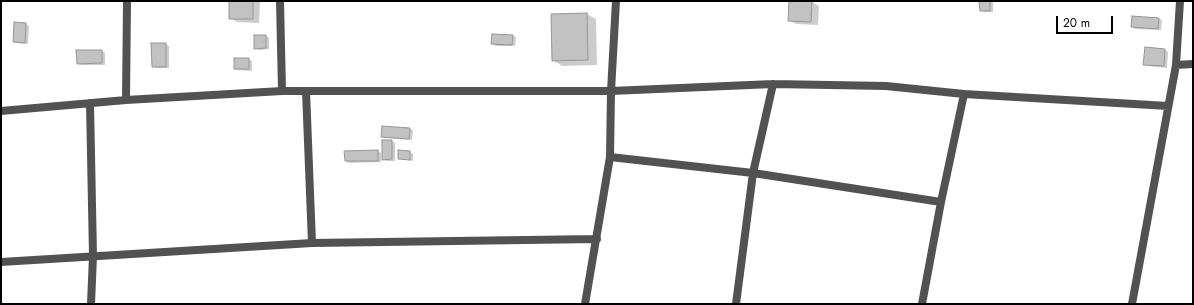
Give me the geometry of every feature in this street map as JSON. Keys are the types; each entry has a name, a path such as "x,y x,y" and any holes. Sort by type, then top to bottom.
{"street":[{"path":"126,100 127,1"},
{"path":"280,1 282,91"},
{"path":"585,304 610,157 611,91 616,1"},
{"path":"1132,304 1176,65 1180,1"},
{"path":"1176,65 1193,64"},
{"path":"736,304 753,173 773,84"},
{"path":"1,111 126,100 282,91 611,91 773,84 886,86 964,94 1168,106"},
{"path":"306,91 312,243"},
{"path":"922,304 941,202 964,94"},
{"path":"90,103 93,256 91,304"},
{"path":"610,157 753,173 941,202"},
{"path":"1,262 312,243 597,239"}],"building":[{"path":"229,1 253,1 253,19 229,19"},
{"path":"789,1 812,1 811,22 788,21"},
{"path":"979,1 990,1 990,11 980,11"},
{"path":"587,13 588,60 552,61 551,14"},
{"path":"1132,16 1159,18 1158,29 1131,27"},
{"path":"14,22 26,23 25,43 13,42"},
{"path":"492,34 513,35 512,45 491,44"},
{"path":"254,35 266,35 266,48 254,49"},
{"path":"151,43 166,43 166,67 152,67"},
{"path":"1145,47 1165,49 1164,66 1143,65"},
{"path":"76,50 102,50 102,63 77,64"},
{"path":"234,58 249,58 249,69 234,69"},
{"path":"382,126 410,128 409,139 381,137"},
{"path":"382,140 392,140 392,159 382,160"},
{"path":"378,150 378,161 345,161 344,151"},
{"path":"398,150 410,151 410,160 398,159"}]}
